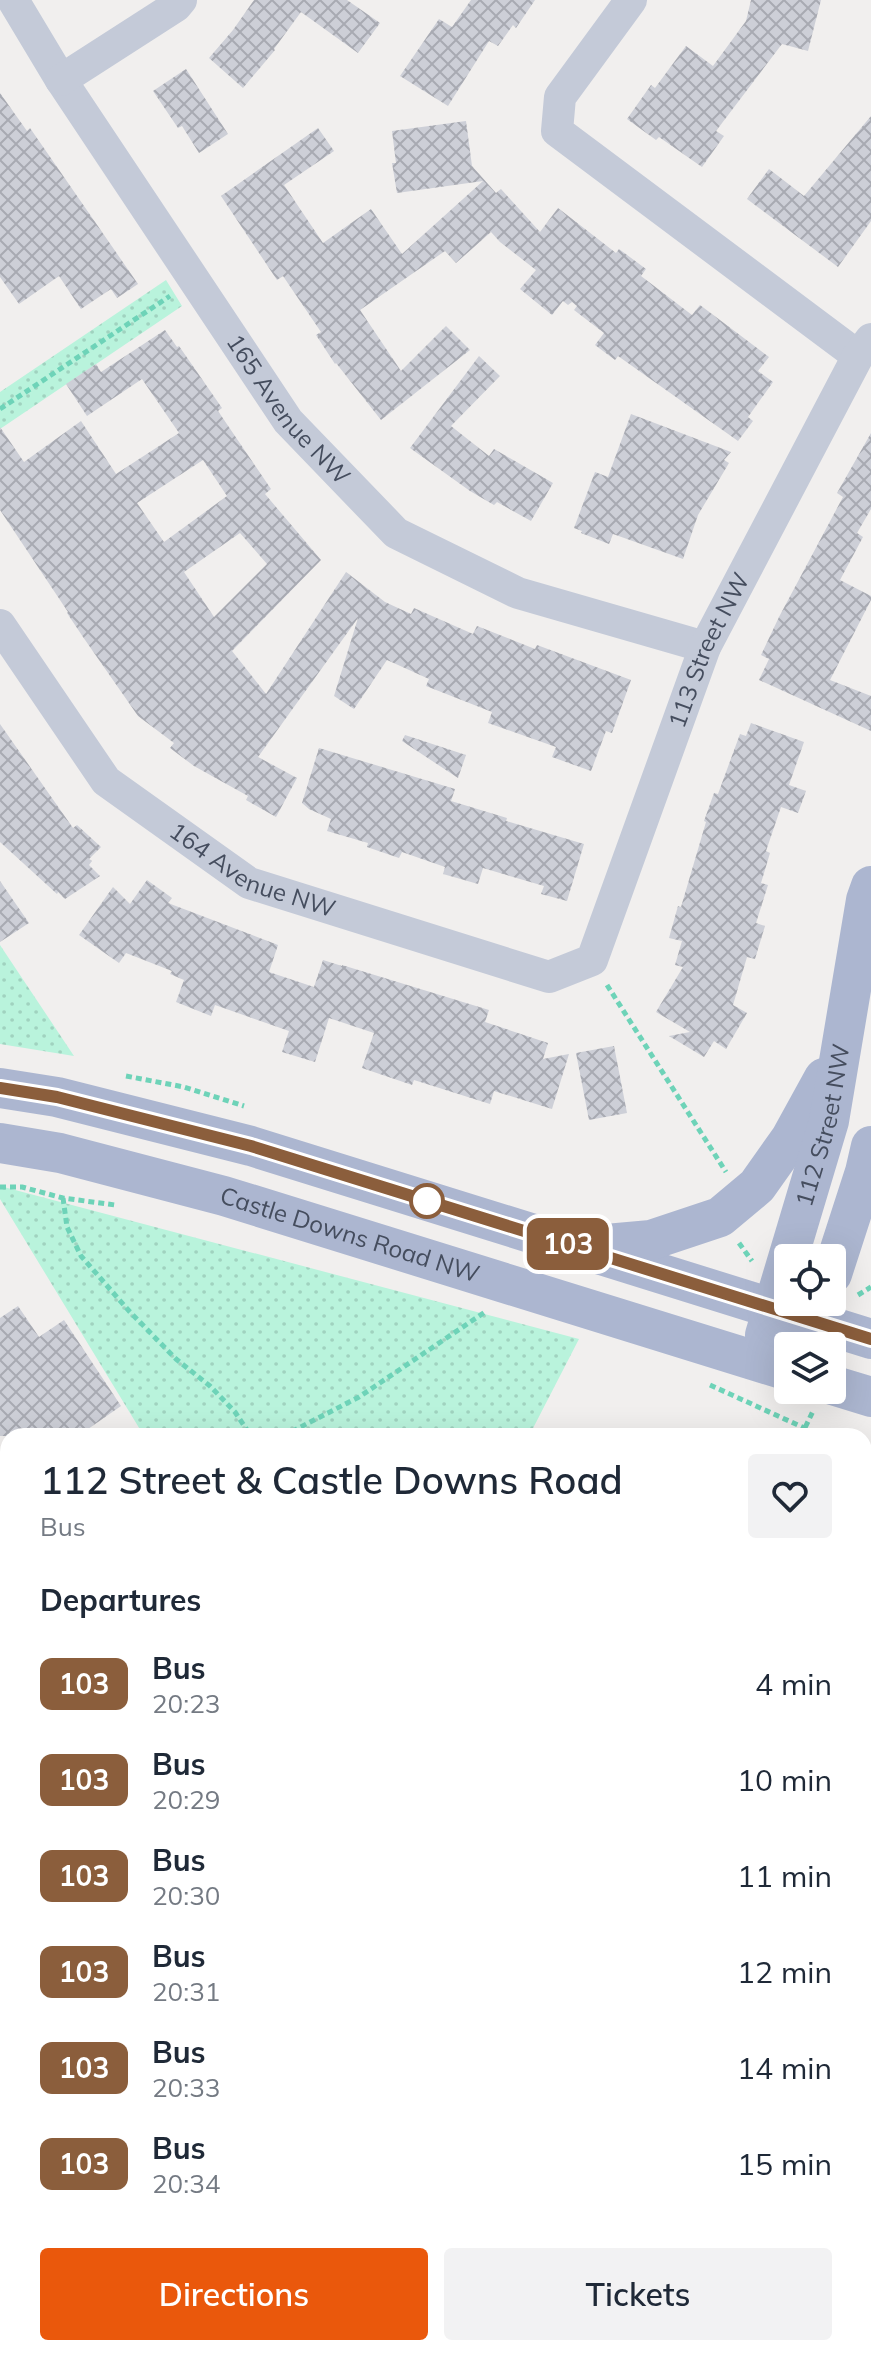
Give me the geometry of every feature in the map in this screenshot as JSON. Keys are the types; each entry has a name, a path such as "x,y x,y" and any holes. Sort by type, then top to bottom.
{"main road":[{"name":"112 Street NW","path":"772,1366 772,1310 829,1121 839,1051 871,886"},
{"path":"575,1247 651,1240 720,1217 757,1186 791,1138 839,1051"},
{"path":"0,1088 57,1097 251,1146 871,1339"},
{"name":"Castle Downs Road NW","path":"0,1143 60,1153 224,1196 772,1366"},
{"name":"112 Street NW","path":"842,1244 869,1168"},
{"path":"846,1394 871,1397"}],"street":[{"name":"165 Avenue NW","path":"13,0 61,80 288,421 396,533 518,593 705,647"},
{"path":"61,80 181,0"},
{"name":"113 Street NW","path":"592,960 705,647 865,347 557,131 560,97 631,0"},
{"name":"164 Avenue NW","path":"0,625 106,781 249,883 549,977 592,960"}],"path":[{"path":"0,409 194,280"},
{"path":"592,960 727,1173 715,1181"},
{"path":"63,1198 67,1227 81,1256 176,1359 210,1386 235,1412 246,1428"},
{"path":"739,1243 757,1269"},
{"path":"299,1428 359,1397 486,1311"},
{"path":"805,1428 819,1404"}],"green space":[{"path":"166,280 182,306 0,429 0,392"},
{"path":"0,945 74,1056 0,1044"},
{"path":"0,1186 579,1339 533,1428 139,1428 0,1199"}],"building":[{"path":"254,0 347,0 380,23 358,53 301,12 243,88 209,58"},
{"path":"471,0 535,0 516,28 513,25 498,46 489,41 448,106 400,76 439,19 452,27"},
{"path":"751,0 821,0 808,51 782,44 716,131 724,136 702,167 627,119 651,85 655,88 686,46 713,66 746,21"},
{"path":"186,69 228,134 199,153 182,126 178,128 153,91"},
{"path":"0,93 27,131 30,128 138,284 117,298 111,289 81,309 59,276 19,304 0,277"},
{"path":"871,116 871,221 838,267 747,199 769,169 804,196"},
{"path":"466,121 472,166 496,193 501,189 540,232 558,208 616,253 619,249 646,269 641,276 692,315 700,305 769,357 758,371 773,382 748,417 753,421 738,441 618,356 615,360 595,345 604,333 574,310 577,306 572,302 568,305 563,301 552,315 520,289 536,270 491,232 456,263 445,251 360,310 401,371 446,326 470,350 381,420 335,364 316,335 321,332 283,276 277,280 221,196 318,128 334,151 284,185 323,243 371,209 402,254 483,181 397,193 392,163 396,163 392,131"},
{"path":"165,330 222,408 218,411 271,489 265,494 321,560 232,651 266,694 346,572 385,602 411,614 414,608 473,634 477,626 535,649 537,645 631,680 612,733 606,731 591,771 552,757 556,747 488,723 492,712 426,686 429,679 387,660 354,709 334,696 358,618 258,757 297,778 276,817 170,748 174,743 138,716 0,510 0,427 24,462 81,421 116,474 179,433 142,379 87,416 66,384 96,364 101,372","holes":["203,460 227,496 164,542 137,503","240,533 267,564 214,617 184,572"]},
{"path":"479,356 500,376 451,426 489,456 494,449 553,483 531,521 470,491 410,448"},
{"path":"631,414 731,452 724,460 729,463 698,515 683,559 613,534 609,544 574,528 595,472 608,477"},
{"path":"871,433 871,509 857,533 863,537 840,580 871,596 871,600 830,680 871,696 871,731 759,680 769,659 761,655 843,497 837,493"},
{"path":"751,723 804,742 789,785 806,791 798,813 781,807 766,851 770,853 761,883 768,885 756,923 765,926 755,959 747,957 733,1005 747,1013 726,1049 714,1041 704,1057 669,1036 690,1032 656,1012 683,967 675,965 682,941 669,938 678,906 681,907 704,821 714,793 718,794 740,734 746,736"},
{"path":"0,724 73,828 77,825 101,847 89,859 92,861 89,865 100,876 65,899 0,842"},
{"path":"405,735 466,755 458,778 402,741"},
{"path":"319,748 455,789 451,801 584,844 567,901 541,894 544,886 483,868 478,884 443,874 445,867 402,852 399,858 367,847 368,843 327,831 331,819 302,803"},
{"path":"147,880 172,898 168,903 278,945 269,972 314,987 323,960 342,965 489,1010 485,1022 548,1043 543,1059 569,1054 552,1109 494,1091 490,1104 414,1080 412,1085 362,1068 374,1033 329,1018 315,1062 282,1052 289,1031 215,1005 211,1016 176,1002 184,980 170,974 172,971 126,953 119,963 79,935 113,887 130,904"},
{"path":"0,881 29,923 0,942"},
{"path":"614,1046 627,1113 589,1120 576,1053"},
{"path":"18,1306 39,1337 64,1320 121,1406 89,1428 0,1428 0,1318"}],"bus line":[{"name":"103","path":"0,1088 57,1097 251,1146 871,1339"}]}
